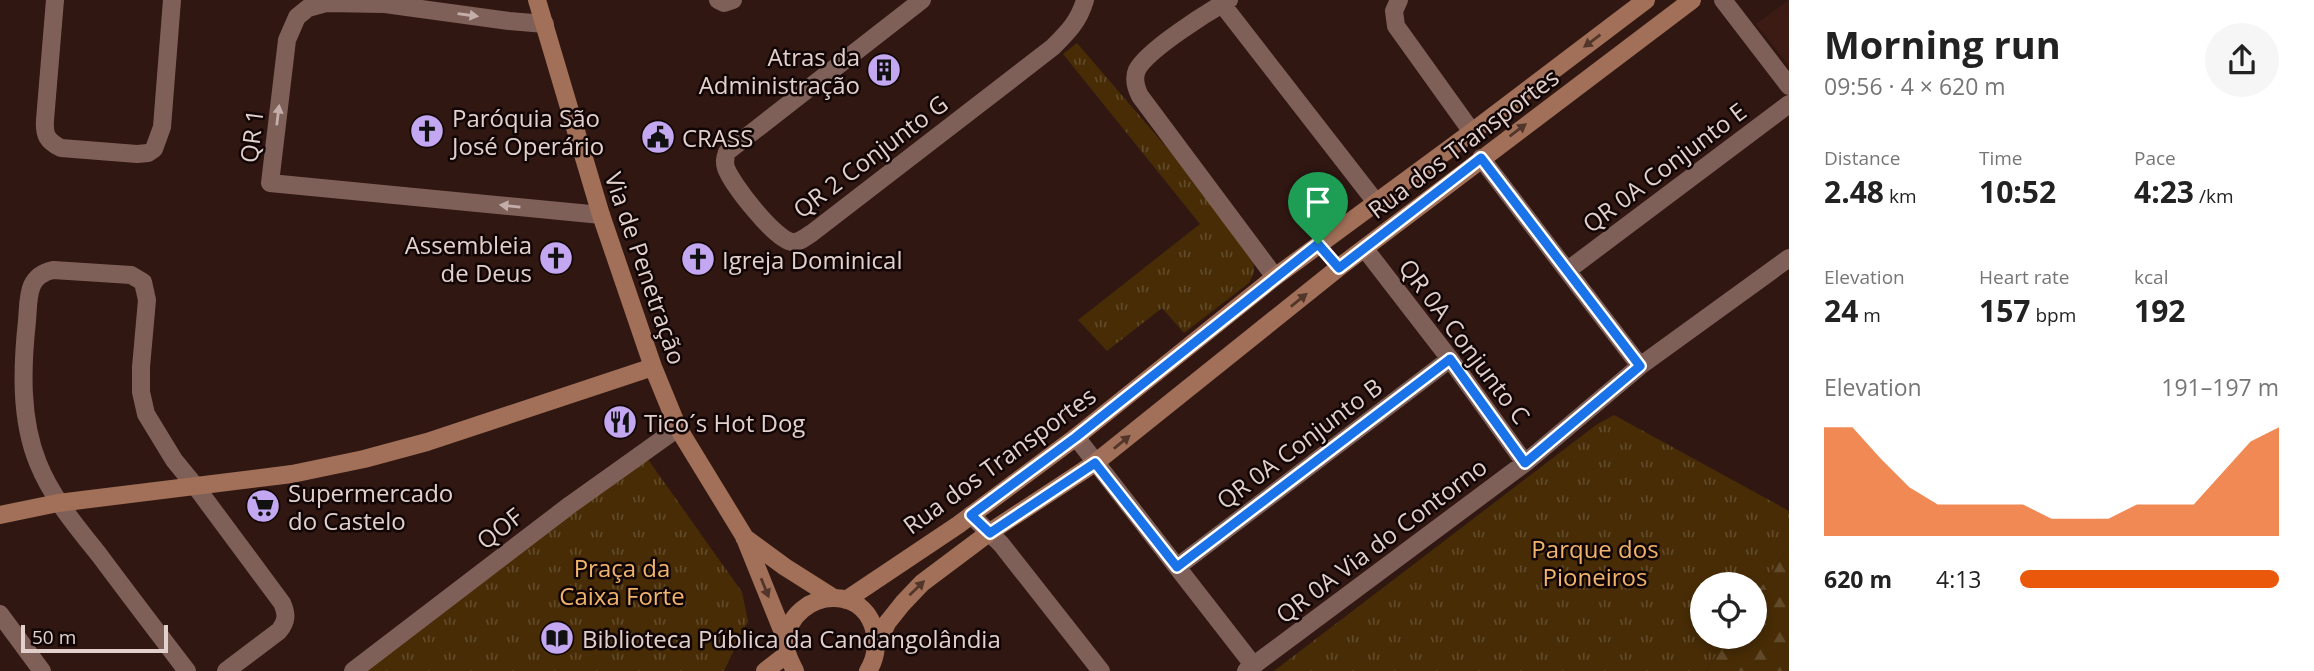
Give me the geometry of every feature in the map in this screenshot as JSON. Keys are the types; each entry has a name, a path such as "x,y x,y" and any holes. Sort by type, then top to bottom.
{"street":[{"path":"55,0 45,120 46,137 50,143 61,148 137,154 148,153 154,149 160,134 172,0"},
{"name":"Via de Penetração","path":"537,0 601,215 653,367 678,428 744,536 795,671"},
{"path":"718,0 724,3 733,0"},
{"name":"QR 2 Conjunto G","path":"922,0 727,152 726,167 731,178 778,235 789,242 795,242 812,233 1053,47 1073,27 1085,0"},
{"path":"1399,0 1394,12 1396,26 1472,132"},
{"name":"Rua dos Transportes","path":"786,647 790,623 801,609 817,600 840,599 971,515 1076,437 1275,276 1646,0"},
{"name":"Rua dos Transportes","path":"868,671 875,661 878,643 887,623 922,583 990,533 1095,463 1339,268 1692,0"},
{"path":"1723,0 1789,86"},
{"path":"1275,276 1140,96 1135,78 1137,69 1153,52 1225,2 1375,201"},
{"name":"QR 1","path":"545,24 509,22 385,5 326,3 307,8 296,18 287,40 270,183 601,215"},
{"name":"QR 0A Conjunto E","path":"1568,270 1789,104"},
{"path":"1481,158 1640,366"},
{"path":"1318,244 1339,268"},
{"name":"QR 0A Conjunto C","path":"1365,249 1450,359 1525,463"},
{"name":"QR 0A Via do Contorno","path":"1250,668 1525,463 1640,366 1789,258"},
{"path":"187,671 58,503 38,464 30,438 23,359 32,284 39,275 53,270 131,275 143,282 147,300 141,392 146,414 174,460 282,603 286,612 285,624 279,631 226,671"},
{"name":"QR 0A Conjunto B","path":"1177,567 1450,359"},
{"path":"0,515 58,503 292,474 365,459 427,442 653,367"},
{"name":"QOF","path":"353,671 570,505 678,428"},
{"path":"1076,437 1177,567 1250,668"},
{"path":"971,515 990,533 1096,669"},
{"name":"Via de Penetração","path":"744,536 785,567 840,599 859,606 876,629 878,643"},
{"path":"0,614 42,671"},
{"path":"765,671 786,647"}],"shaded area":[{"path":"1789,0 1789,66 1756,24"}],"green space":[{"path":"1077,43 1217,206 1254,257 1254,273 1249,283 1184,333 1162,308 1107,351 1078,320 1200,224 1063,54"},
{"name":"Parque dos Pioneiros","path":"1614,415 1789,511 1789,546 1767,578 1767,572 1690,572 1690,649 1720,649 1706,671 1274,671 1596,425"},
{"name":"Praça da Caixa Forte","path":"642,451 742,592 748,621 724,671 361,671"},
{"path":"1789,546 1789,671 1706,671 1720,649 1767,649 1767,578"}],"place":[{"name":"Atras da Administração","path":"884,70"},
{"name":"Paróquia São José Operário","path":"427,131"},
{"name":"CRASS","path":"658,137"},
{"name":"Assembleia de Deus","path":"556,258"},
{"name":"Igreja Dominical","path":"698,259"},
{"name":"Tico´s Hot Dog","path":"620,422"},
{"name":"Supermercado do Castelo","path":"263,506"},
{"name":"Biblioteca Pública da Candangolândia","path":"557,638"}],"route":[{"path":"1481,158 1640,366 1525,463 1450,359 1177,567 1095,463 990,533 971,515 1076,437 1318,244 1339,268 1481,158"}]}
